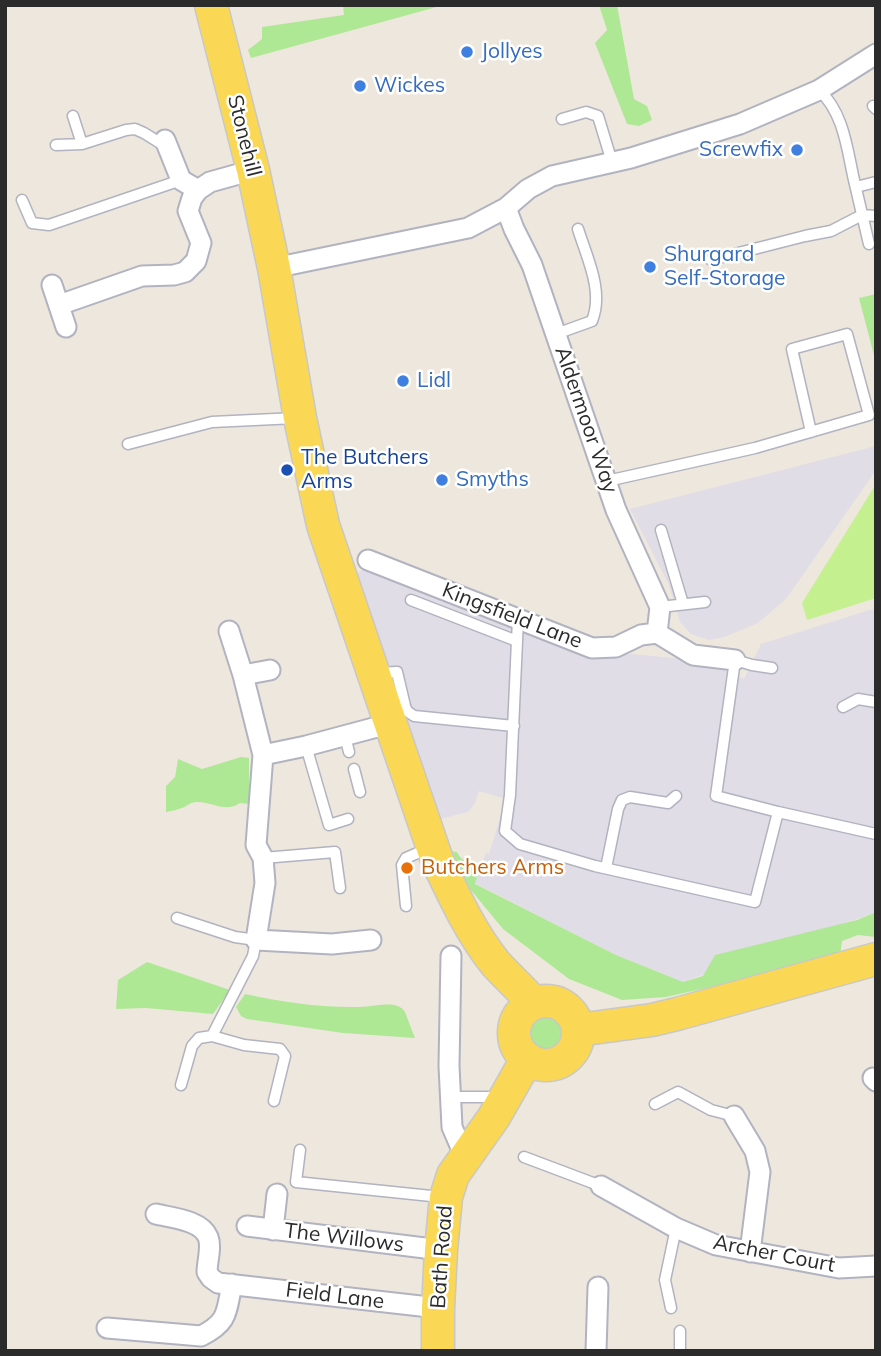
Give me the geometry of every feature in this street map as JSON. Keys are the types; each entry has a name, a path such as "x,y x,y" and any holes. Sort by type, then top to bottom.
{"main road":[{"name":"Stonehill","path":"211,5 253,170 323,525 388,669 391,723 433,847 458,907 497,964 534,1003"},
{"path":"578,1030 652,1020 876,959"},
{"path":"555,1002 566,1008 574,1018 578,1030 572,1051 564,1059 552,1064 540,1065 527,1059 515,1044 513,1031 517,1018 523,1009 534,1003 555,1002"},
{"name":"Bath Road","path":"439,1351 438,1308 446,1197 453,1175 494,1117 527,1059"}],"street":[{"path":"274,268 468,228 506,208 528,189 552,176 631,158 740,124 819,90 876,54"},
{"path":"59,305 142,276 185,272 196,261 201,243 188,211 192,198 190,185 167,144"},
{"path":"190,185 253,170"},
{"name":"Aldermoor Way","path":"506,208 532,265 616,510 660,607"},
{"path":"52,285 66,327"},
{"name":"Kingsfield Lane","path":"368,560 592,648 616,647 641,635 657,633"},
{"path":"660,607 657,633 693,655 735,660"},
{"path":"229,631 263,755 256,845 263,858 265,883 256,940 332,944 371,940"},
{"path":"243,675 270,670"},
{"path":"263,755 306,746 347,744 391,723"},
{"path":"451,956 449,1066 452,1127 465,1157"},
{"path":"734,1116 755,1151 760,1172 750,1252"},
{"name":"Archer Court","path":"601,1186 676,1228 716,1245 839,1268 876,1266"},
{"path":"273,1230 277,1194"},
{"path":"107,1328 202,1343 210,1331 223,1321 232,1284 218,1283 207,1272 208,1237 200,1227 156,1214"},
{"name":"The Willows","path":"247,1226 441,1250"},
{"name":"Field Lane","path":"232,1284 438,1308"},
{"path":"596,1351 598,1287"}],"lane":[{"path":"819,90 829,99 836,111 869,244"},
{"path":"562,119 586,112 598,116 612,162"},
{"path":"73,116 82,144"},
{"path":"56,145 82,144 135,129 167,144"},
{"path":"856,187 876,182"},
{"path":"22,200 32,223 49,225 190,185"},
{"path":"711,260 831,231 862,215 876,216"},
{"path":"556,334 592,321 596,312 595,283 578,229"},
{"path":"607,481 755,448 811,432 869,415 847,334 792,349 811,432"},
{"path":"128,444 212,422 300,418"},
{"path":"661,530 683,604"},
{"path":"411,600 517,641"},
{"path":"660,607 705,602"},
{"path":"517,619 514,726 505,831 520,844 606,868 755,902 778,812"},
{"path":"772,668 735,660 716,796 876,834"},
{"path":"388,669 407,711 414,716 514,726"},
{"path":"843,707 858,699 876,702"},
{"path":"306,746 329,825 348,819"},
{"path":"354,769 360,792"},
{"path":"606,868 622,800 630,797 667,803 676,796"},
{"path":"406,906 402,865 406,858 433,847"},
{"path":"263,858 335,852 340,888"},
{"path":"177,918 235,937 256,940 253,956 212,1036"},
{"path":"181,1085 192,1046 199,1038 212,1036 244,1045 279,1049 285,1056 274,1101"},
{"path":"655,1104 678,1092 710,1110 734,1116"},
{"path":"451,1097 505,1097"},
{"path":"300,1150 296,1182 446,1197"},
{"path":"524,1157 601,1186"},
{"path":"671,1308 665,1280 676,1228"},
{"path":"680,1331 680,1351"}],"shaded area":[{"path":"876,446 874,473 786,599 758,623 724,637 709,640 691,634 680,622 669,585 630,509"},
{"path":"367,567 595,656 632,654 683,659 722,669 744,679 761,644 876,608 876,912 683,982 616,955 474,883 486,853 489,854 506,799 479,791 468,812 440,819 354,575"}],"green space":[{"path":"343,5 444,5 251,58 248,50 262,39 262,27 344,15"},
{"path":"599,5 617,5 634,99 647,106 652,120 639,126 627,124 595,43 607,30"},
{"path":"876,294 876,363 859,298"},
{"path":"876,484 876,598 807,620 802,603"},
{"path":"241,757 249,758 249,804 224,807 195,802 166,812 166,786 175,777 178,759 202,769"},
{"path":"450,851 457,852 478,873 475,884 616,955 683,982 703,976 715,955 857,920 876,912 876,937 858,935 842,941 840,955 733,992 715,986 666,997 622,1000 569,979 503,929 465,883"},
{"path":"147,962 230,990 213,1014 146,1008 116,1009 118,980"},
{"path":"245,994 316,1005 397,1006 405,1012 415,1038 343,1033 247,1019 241,1016 236,1007"},
{"path":"545,1008 563,1015 570,1033 563,1051 545,1058 527,1051 520,1033 527,1015"}],"place":[{"name":"Jollyes","path":"467,52"},
{"name":"Wickes","path":"360,86"},
{"name":"Screwfix","path":"797,150"},
{"name":"Shurgard Self-Storage","path":"650,267"},
{"name":"Lidl","path":"403,381"},
{"name":"The Butchers Arms","path":"287,470"},
{"name":"Smyths","path":"442,480"},
{"name":"Butchers Arms","path":"407,868"}]}
